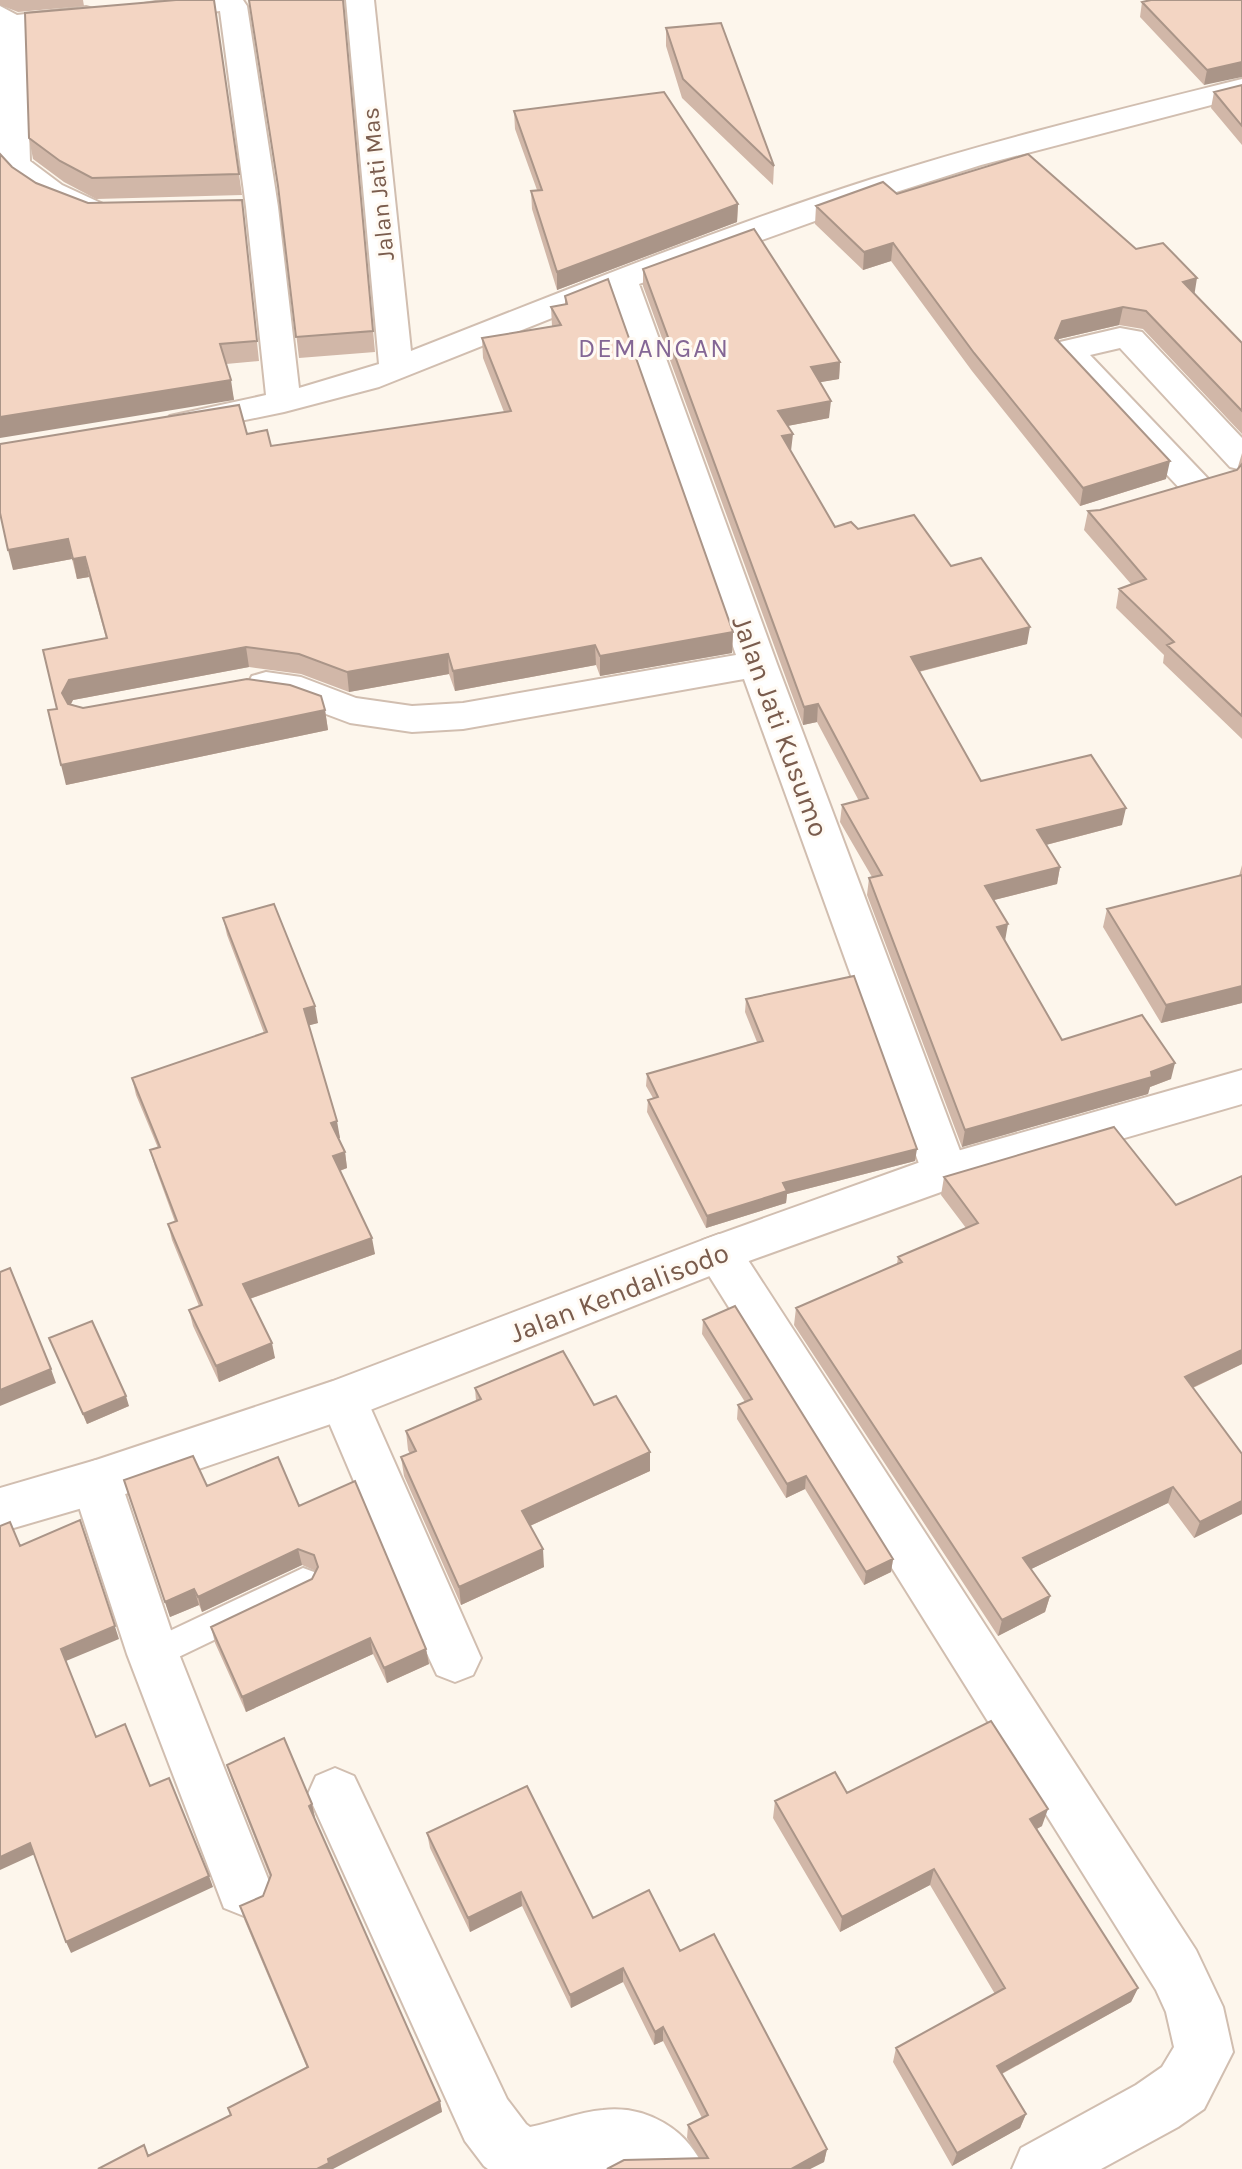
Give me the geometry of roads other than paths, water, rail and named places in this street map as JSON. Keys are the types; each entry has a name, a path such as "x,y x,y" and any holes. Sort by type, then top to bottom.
{"street":[{"name":"Jalan Jati Mas","path":"360,0 396,368"},
{"path":"123,211 92,211 77,206 34,181 15,164 6,19 232,4 262,207 284,402"},
{"path":"154,428 284,402 367,380 621,279 897,181 1242,88"},
{"path":"231,208 262,207"},
{"name":"Jalan Jati Kusumo","path":"621,279 758,664 945,1172"},
{"path":"1242,459 1130,339 1120,338 1072,349 1071,354 1181,489 1242,472"},
{"path":"235,686 250,683 301,690 350,710 412,719 463,716 758,664"},
{"name":"Jalan Kendalisodo","path":"0,1510 96,1482 343,1399 719,1253 945,1172 1242,1087"},
{"path":"719,1253 1168,1956 1194,2007 1204,2052 1183,2088 1157,2106 1042,2169"},
{"path":"343,1399 455,1658"},
{"path":"96,1482 153,1654 244,1889"},
{"path":"335,1794 486,2120 505,2145 523,2158 620,2138 644,2142 674,2169"}],"lane":[{"path":"153,1654 303,1582"}],"district":[{"name":"DEMANGAN","path":"654,348"}]}
